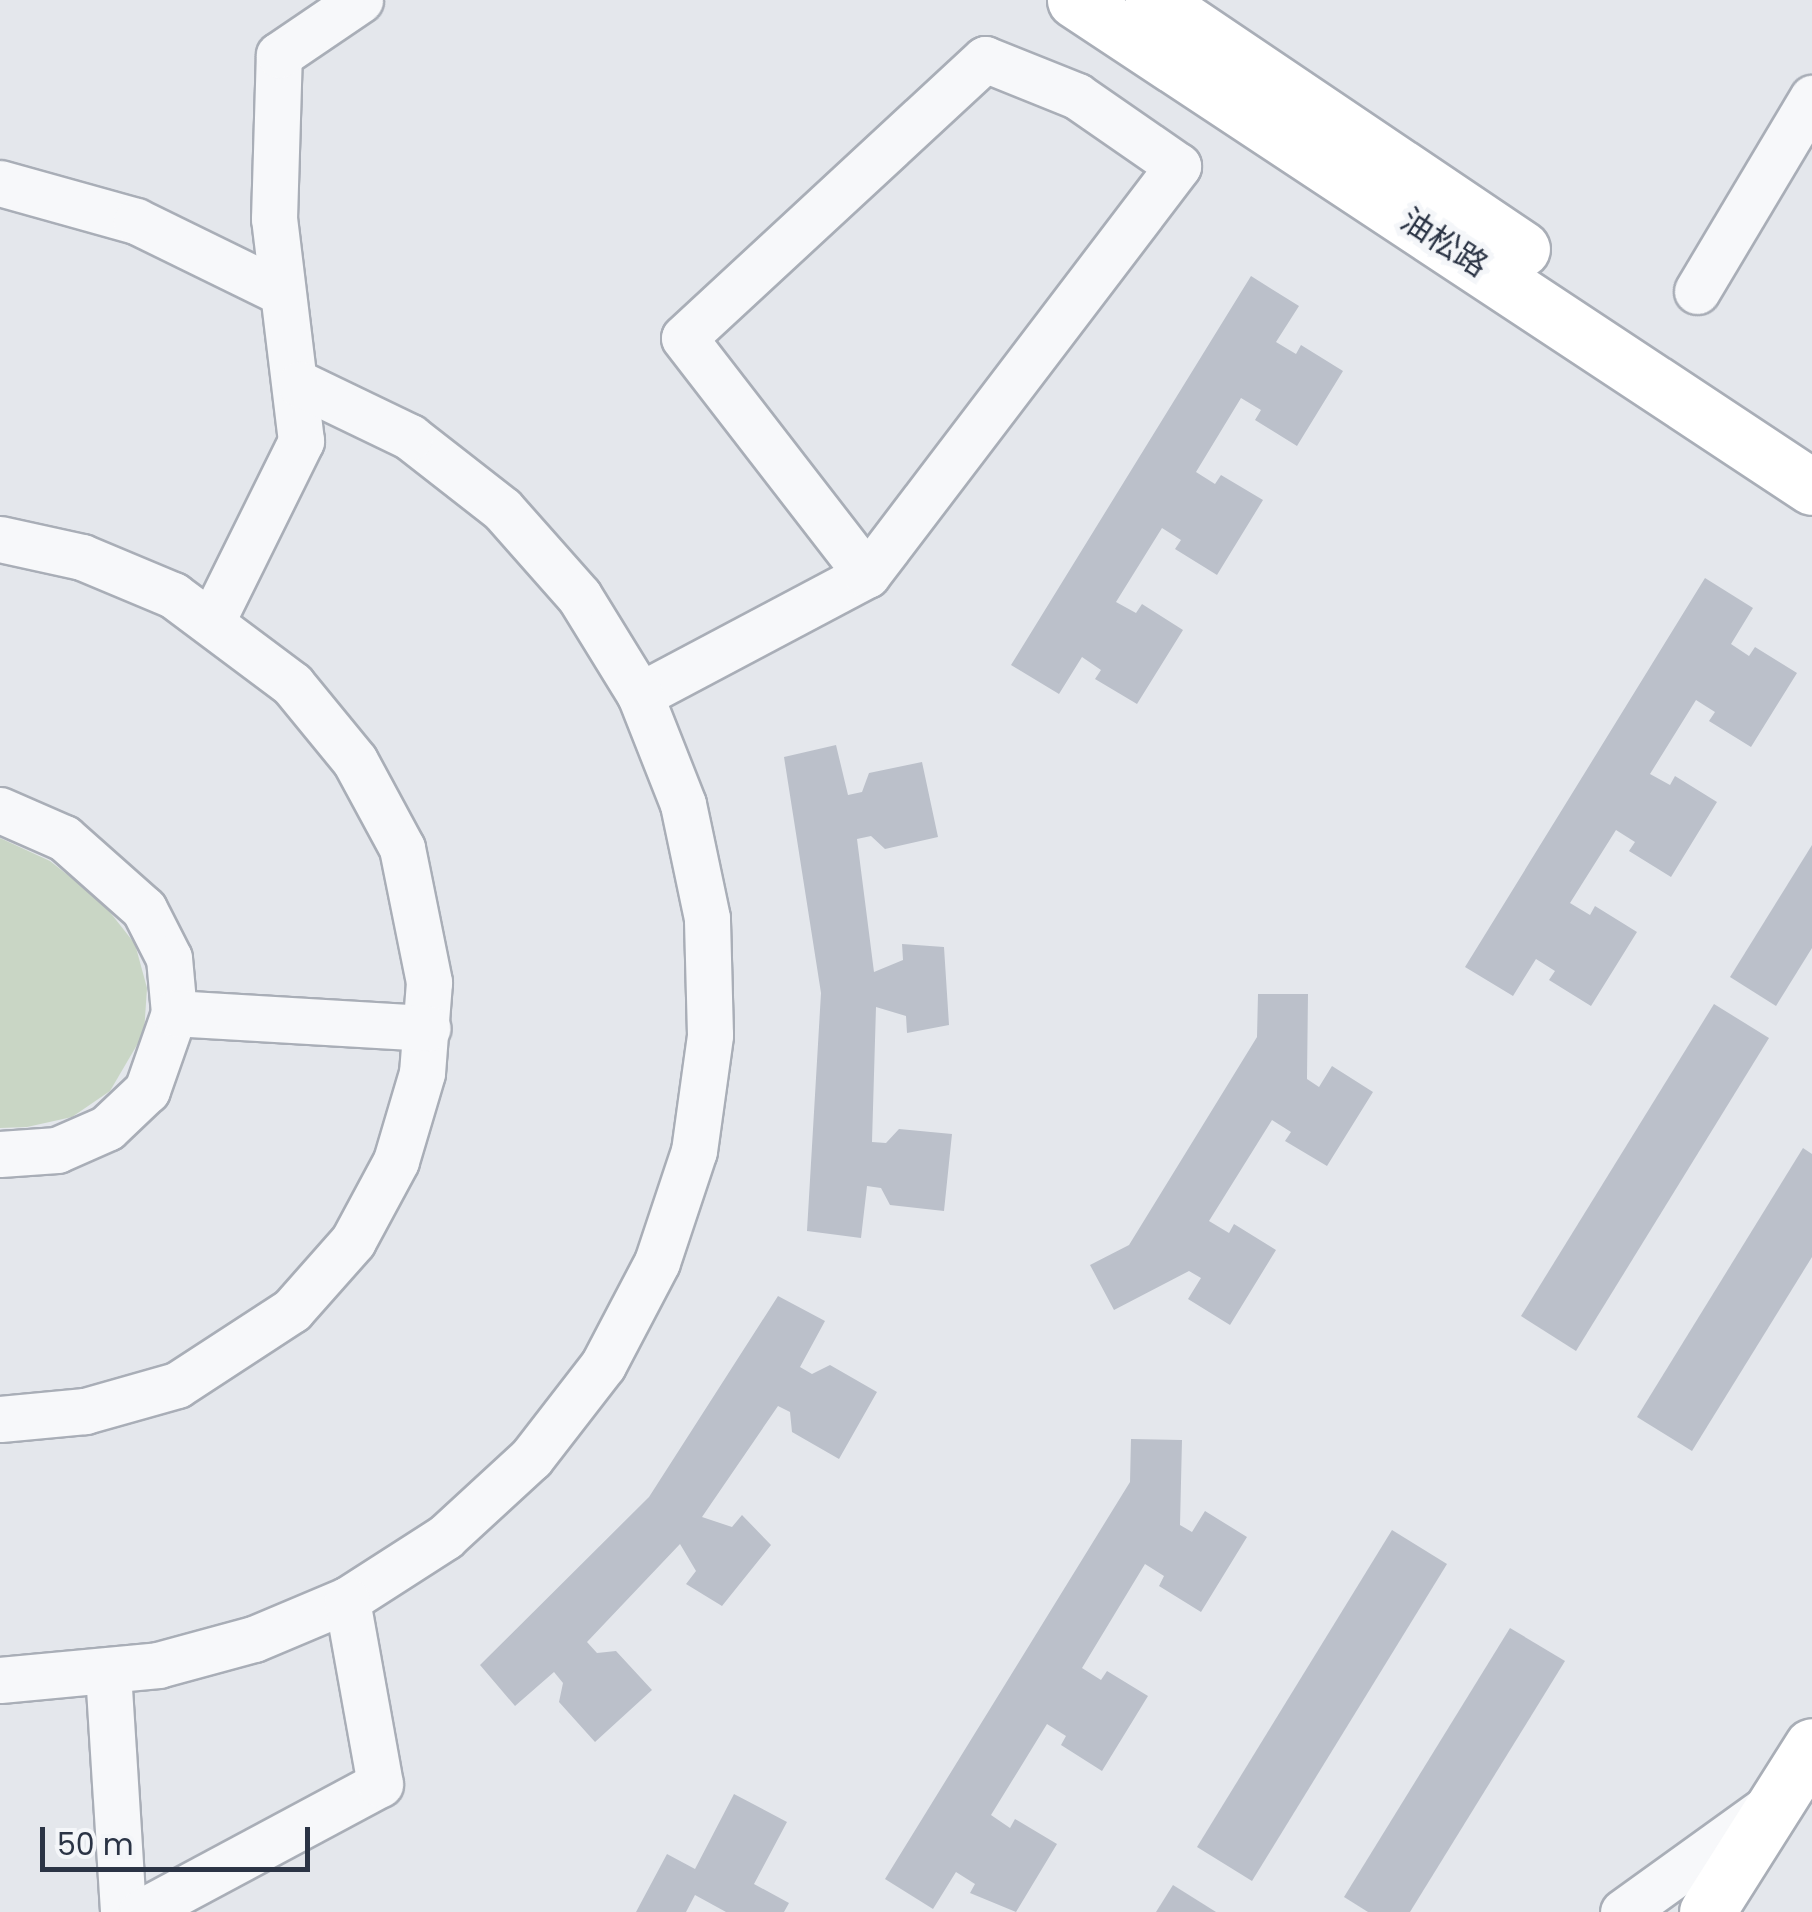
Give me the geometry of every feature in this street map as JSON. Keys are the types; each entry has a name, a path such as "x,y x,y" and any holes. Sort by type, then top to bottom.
{"main road":[{"name":"油松路","path":"1075,0 1812,487"},
{"name":"油松路","path":"1153,0 1812,442"},
{"path":"1707,1912 1812,1746"}],"street":[{"path":"212,618 290,474 300,384 279,291 279,56 360,0"},
{"path":"640,695 866,575 1178,166 1077,96 985,58 684,338 866,575"},
{"path":"1697,290 1812,98"},
{"path":"0,183 136,221 279,291"},
{"path":"0,1680 108,1672 206,1654 347,1600 445,1537 557,1428 633,1315 678,1207 705,1093 710,957 683,804 640,695 578,596 502,509 410,437 300,384"},
{"path":"0,540 128,574 212,618 292,684 381,803 419,907 428,1028 411,1118 383,1188 292,1310 177,1386 85,1411 0,1418"},
{"path":"0,810 64,838 144,909 169,958 174,1013 147,1090 107,1128 57,1150 0,1154"},
{"path":"174,1013 428,1028"},
{"path":"141,1912 380,1784 347,1600"},
{"path":"108,1672 123,1912"},
{"path":"1623,1912 1777,1801"}],"green space":[{"path":"0,838 50,861 102,902 135,944 147,988 144,1033 110,1091 72,1117 27,1127 0,1128"}],"building":[{"path":"1251,276 1299,306 1276,342 1296,354 1301,345 1343,371 1297,446 1255,420 1261,410 1241,398 1196,472 1215,484 1221,475 1263,500 1217,575 1175,549 1181,540 1162,528 1116,602 1136,613 1142,604 1183,630 1137,704 1095,679 1101,670 1082,657 1059,694 1011,665"},
{"path":"1705,578 1753,608 1731,644 1749,656 1755,647 1797,673 1751,747 1709,721 1715,712 1696,700 1650,774 1670,785 1675,776 1717,802 1671,877 1629,851 1635,842 1616,830 1570,903 1590,915 1595,906 1637,932 1591,1006 1549,980 1555,971 1536,959 1513,996 1465,967"},
{"path":"836,745 848,795 862,792 869,773 922,762 938,837 885,849 871,836 857,839 874,972 903,960 902,944 944,947 949,1025 907,1033 906,1016 876,1007 872,1142 886,1143 899,1129 952,1134 944,1211 890,1205 881,1188 867,1186 861,1238 807,1231 821,993 784,757"},
{"path":"1812,845 1812,948 1776,1006 1730,977"},
{"path":"1258,994 1308,994 1307,1079 1319,1087 1332,1066 1373,1092 1327,1166 1285,1141 1291,1132 1272,1120 1209,1221 1229,1233 1234,1224 1276,1250 1230,1325 1188,1299 1201,1278 1189,1271 1114,1310 1090,1265 1129,1245 1257,1037"},
{"path":"1714,1004 1769,1038 1576,1351 1521,1316"},
{"path":"1803,1148 1812,1154 1812,1257 1692,1451 1637,1417"},
{"path":"778,1296 825,1321 800,1367 812,1374 830,1365 877,1392 839,1459 792,1432 790,1412 778,1406 702,1517 732,1527 742,1515 771,1545 722,1606 686,1584 696,1571 680,1544 587,1642 597,1653 616,1651 652,1690 595,1742 559,1702 563,1683 554,1672 515,1706 480,1665 649,1497"},
{"path":"1131,1439 1182,1440 1180,1525 1192,1532 1205,1511 1247,1537 1201,1612 1159,1586 1164,1576 1145,1564 1082,1668 1101,1680 1107,1671 1148,1696 1102,1771 1061,1745 1066,1736 1047,1724 991,1815 1010,1828 1015,1819 1057,1844 1016,1912 970,1893 975,1884 956,1872 933,1909 885,1879 1130,1482"},
{"path":"1392,1530 1447,1564 1252,1881 1197,1847"},
{"path":"1510,1628 1565,1661 1410,1912 1368,1912 1344,1897"},
{"path":"734,1794 787,1822 754,1884 789,1903 784,1912 726,1912 695,1895 686,1912 636,1912 667,1854 695,1869"},
{"path":"1173,1885 1216,1912 1156,1912"}]}
